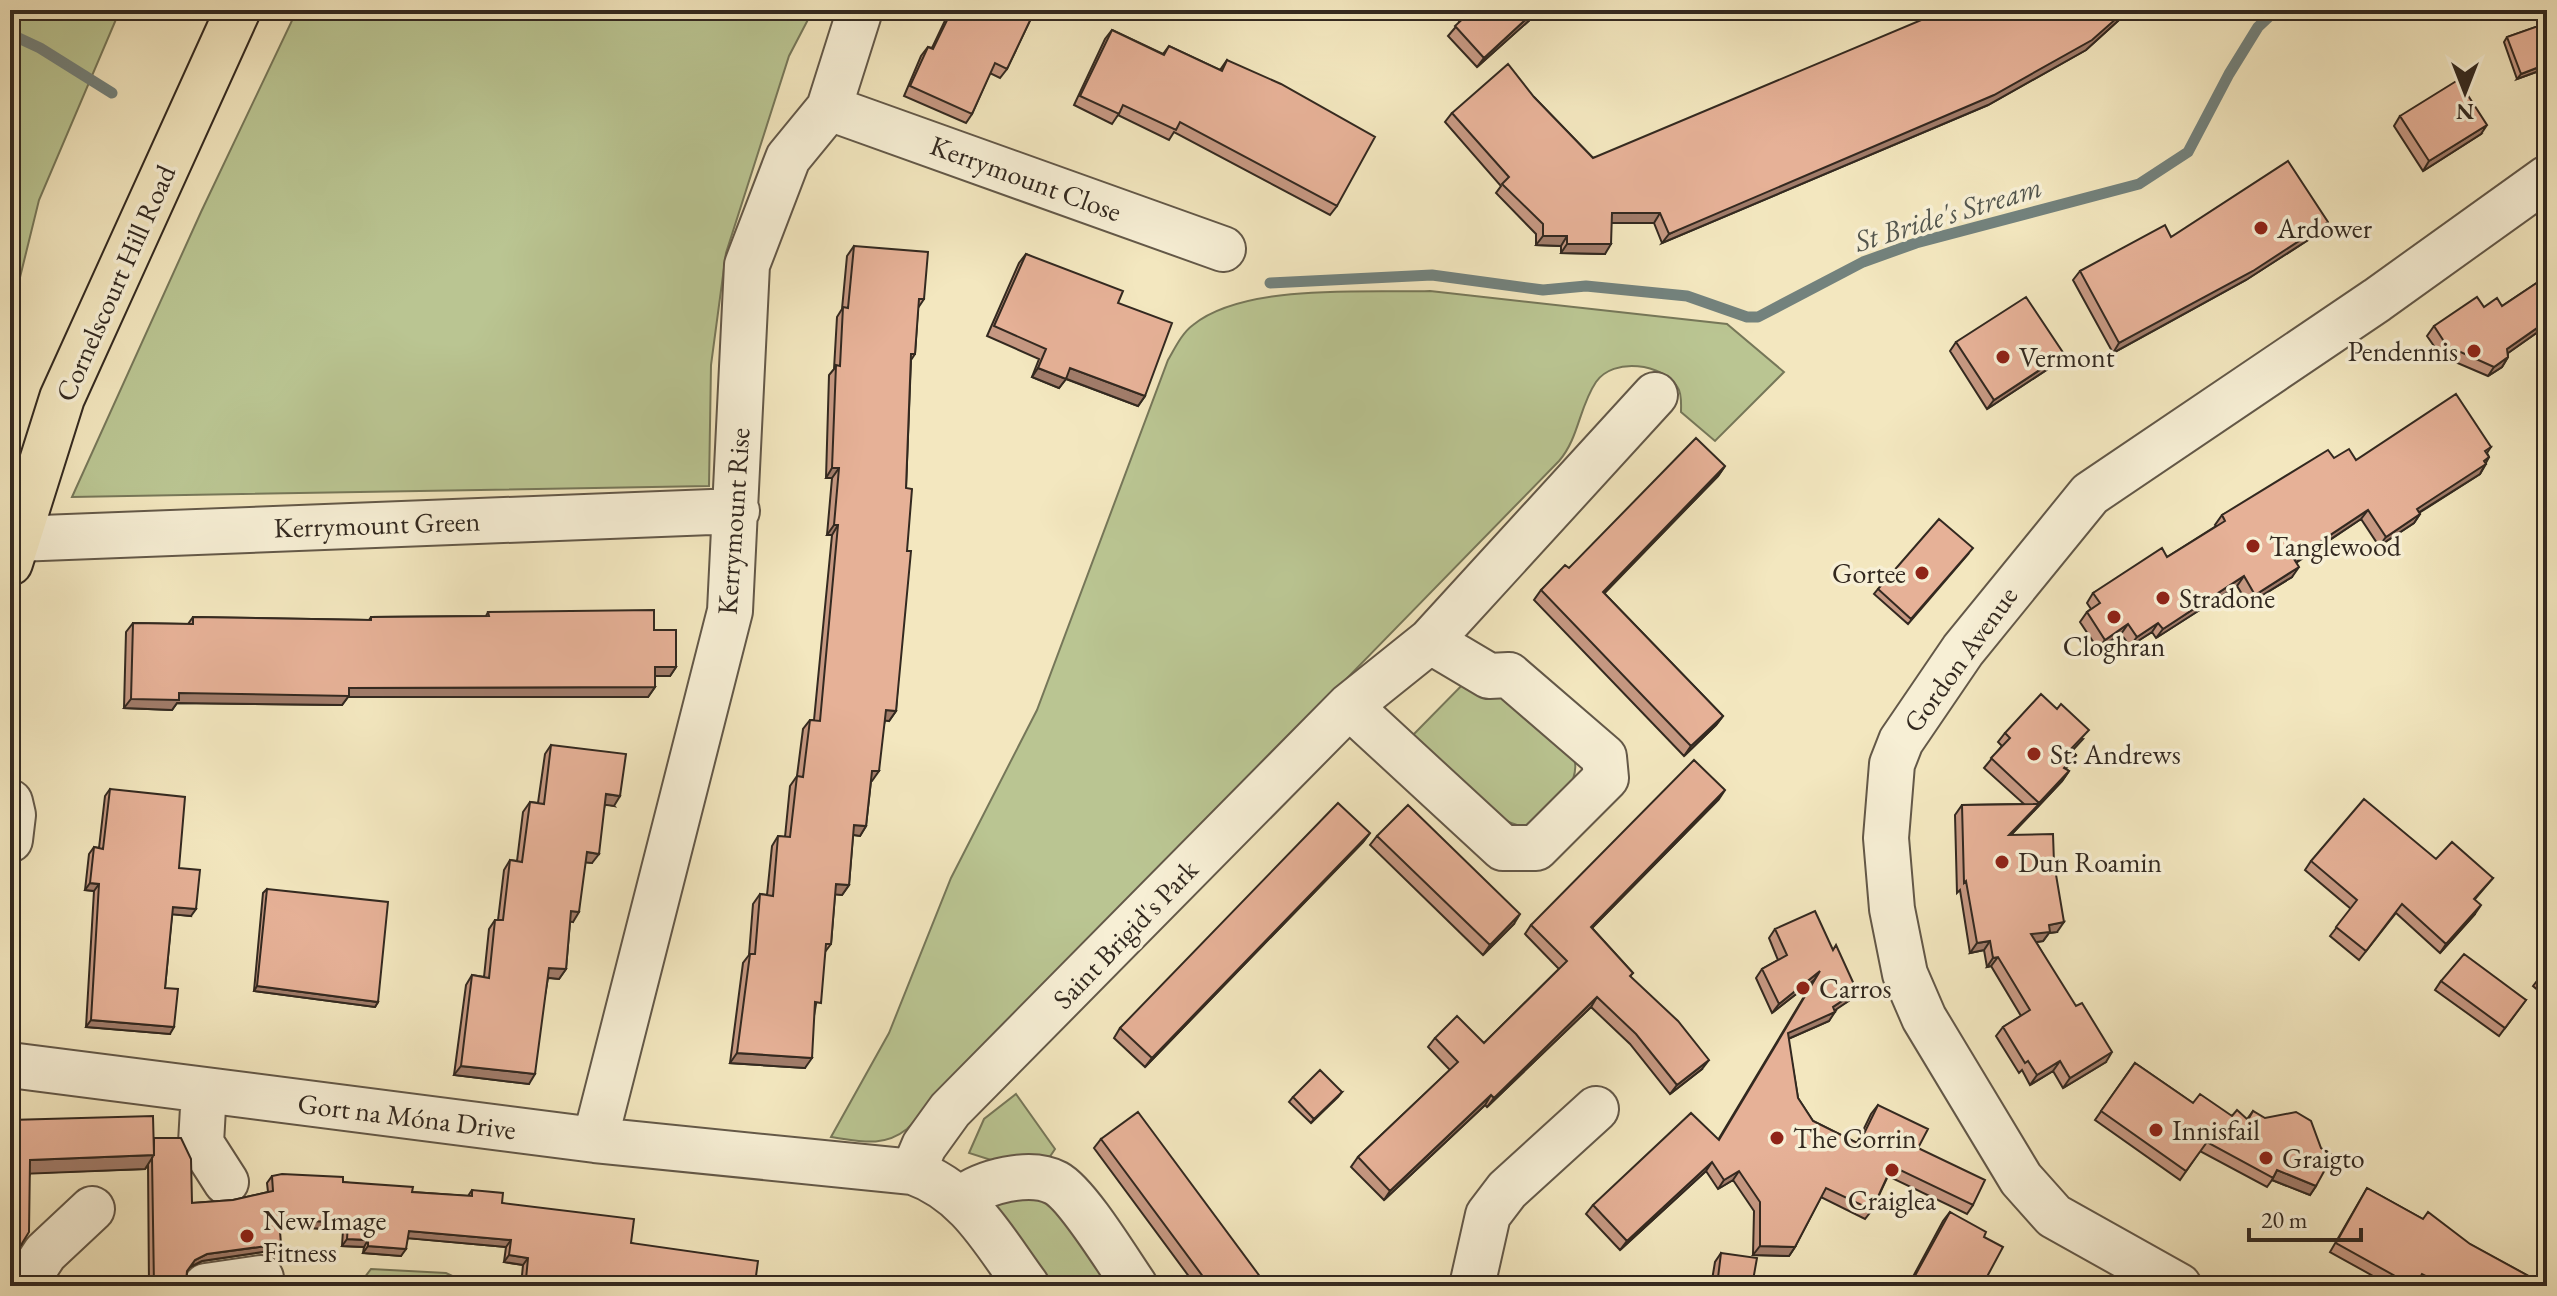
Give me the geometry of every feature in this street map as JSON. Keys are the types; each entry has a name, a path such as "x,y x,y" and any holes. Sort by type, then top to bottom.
{"main road":[{"name":"Cornelscourt Hill Road","path":"13,551 62,398 238,10"}],"street":[{"name":"Kerrymount Rise","path":"595,1140 730,611 747,265 788,158 829,108 860,10"},
{"name":"Kerrymount Close","path":"829,108 1223,249"},
{"name":"Gordon Avenue","path":"2179,1286 2054,1216 2021,1179 1924,1018 1905,974 1892,909 1886,814 1892,764 1901,741 1963,650 2090,494 2377,300 2547,178"},
{"name":"Saint Brigid's Park","path":"913,1172 924,1146 950,1110 1349,706 1430,641 1655,395"},
{"name":"Kerrymount Green","path":"13,551 737,511"},
{"path":"1349,706 1503,848 1536,848 1606,778 1604,757 1509,675 1489,676 1430,641"},
{"path":"10,802 13,815 10,840"},
{"name":"Gort na Móna Drive","path":"10,1065 595,1140 913,1172"},
{"path":"204,1090 201,1143 226,1182"},
{"path":"1472,1286 1488,1215 1507,1190 1596,1109"},
{"path":"913,1172 939,1181 962,1198 1027,1286"},
{"path":"962,1198 977,1186 996,1180 1036,1179 1056,1183 1075,1201 1135,1286"},
{"path":"32,1283 45,1253 92,1209"},
{"path":"206,1286 261,1278"}],"green space":[{"path":"10,10 120,10 39,200 10,318"},
{"path":"297,10 813,10 789,56 726,253 711,365 709,486 72,497 201,212"},
{"path":"1430,291 1727,324 1784,372 1715,441 1681,412 1679,390 1661,373 1638,366 1625,366 1604,374 1590,392 1571,442 1559,461 907,1129 880,1141 831,1137 889,1033 951,878 1037,710 1168,360 1182,336 1193,325 1215,312 1274,296"},
{"path":"1470,677 1542,726 1573,756 1574,774 1566,794 1539,824 1525,827 1504,820 1412,736"},
{"path":"1016,1094 1055,1149 1049,1158 991,1160 969,1153 984,1119"},
{"path":"1037,1194 1066,1211 1127,1286 1052,1286 990,1202"},
{"path":"371,1269 446,1273 474,1286 358,1286"}],"building":[{"path":"952,10 1035,10 1007,69 995,63 972,114 910,86 928,47 933,49"},
{"path":"1464,10 1536,10 1484,58 1455,26 1468,14"},
{"path":"1945,10 2126,10 2092,40 1994,95 1669,234 1660,213 1612,213 1611,244 1567,244 1567,236 1543,236 1543,224 1502,184 1509,177 1452,113 1508,64 1534,97 1593,158"},
{"path":"2547,23 2547,64 2521,74 2507,37"},
{"path":"1112,30 1164,55 1169,46 1222,71 1227,60 1281,84 1375,137 1337,206 1180,122 1176,130 1123,105 1119,114 1080,96"},
{"path":"2458,80 2487,125 2429,161 2400,116"},
{"path":"2288,161 2328,222 2253,271 2119,343 2080,271 2165,225 2171,237"},
{"path":"854,246 928,252 924,299 919,299 915,354 911,354 906,488 912,489 907,551 911,551 896,711 886,710 879,771 872,771 866,826 854,825 849,885 836,884 831,944 826,944 821,1003 815,1002 812,1058 737,1053 750,954 755,954 760,894 773,896 778,836 790,837 797,776 803,777 810,720 820,721 838,525 834,525 839,468 832,468 836,365 840,366 843,307 848,308"},
{"path":"1026,254 1123,291 1118,303 1172,323 1145,396 1070,368 1066,379 1038,368 1046,349 994,326"},
{"path":"2547,276 2547,321 2507,349 2508,357 2494,367 2447,346 2434,326 2477,297 2484,307 2497,298 2502,306"},
{"name":"Vermont","path":"2026,297 2064,354 1994,400 1956,342"},
{"path":"2456,394 2491,447 2485,451 2489,457 2484,461 2486,464 2417,509 2420,514 2386,537 2368,510 2294,559 2299,567 2255,595 2244,576 2163,629 2158,623 2137,637 2128,624 2105,640 2087,612 2100,603 2093,593 2162,548 2167,557 2225,521 2222,515 2328,450 2334,458 2349,449 2356,460"},
{"path":"1696,438 1725,466 1603,592 1723,716 1691,746 1541,590 1565,565 1569,568"},
{"name":"Gortee","path":"1939,519 1973,548 1911,619 1878,589"},
{"path":"654,610 654,630 676,630 676,667 655,667 655,687 349,688 349,696 179,693 179,700 131,699 133,623 193,624 193,617 371,620 371,617 489,616 488,612"},
{"name":"St. Andrews","path":"2041,694 2057,709 2061,704 2089,730 2070,750 2076,755 2064,768 2069,771 2039,803 1991,758 2010,738 2005,733"},
{"path":"551,745 626,754 620,796 606,794 599,854 587,852 579,912 571,911 566,969 549,968 535,1074 461,1066 472,975 489,978 495,920 503,920 510,860 522,862 530,802 544,804"},
{"path":"1694,760 1725,790 1591,927 1633,973 1630,976 1678,1021 1709,1060 1677,1085 1636,1034 1597,997 1494,1098 1491,1095 1390,1191 1358,1157 1458,1062 1435,1038 1457,1016 1484,1043 1567,961 1531,925"},
{"path":"110,789 185,797 179,868 200,870 196,909 173,907 165,988 178,989 174,1027 91,1020 99,884 90,883 94,847 103,849"},
{"path":"2364,799 2436,859 2452,842 2493,878 2474,899 2481,905 2446,944 2402,904 2366,951 2336,927 2357,900 2311,861"},
{"path":"1338,803 1370,833 1152,1058 1120,1028"},
{"path":"2039,804 2009,835 2053,834 2054,863 2064,922 2049,925 2050,932 2031,934 2076,1006 2082,1003 2112,1052 2070,1078 2060,1061 2037,1075 2028,1061 2025,1063 2003,1027 2030,1010 1998,957 1993,958 1990,941 1977,943 1966,881 1964,883 1962,805"},
{"path":"1408,805 1520,914 1490,945 1377,836"},
{"path":"267,889 388,902 378,1002 257,986"},
{"path":"1815,911 1833,950 1836,945 1857,991 1833,1007 1835,1012 1788,1033 1798,1098 1813,1121 1859,1144 1878,1105 1928,1129 1918,1148 1985,1180 1973,1205 1892,1166 1872,1210 1826,1188 1795,1247 1760,1246 1760,1202 1739,1171 1724,1180 1712,1162 1627,1241 1593,1205 1691,1113 1719,1140 1820,971 1779,1004 1762,969 1787,955 1775,929"},
{"path":"2464,954 2526,1000 2505,1028 2441,981"},
{"path":"2547,968 2547,983 2540,977"},
{"path":"2135,1063 2193,1103 2200,1094 2232,1116 2237,1110 2248,1120 2253,1111 2265,1118 2296,1112 2311,1121 2321,1148 2333,1155 2316,1186 2277,1170 2273,1178 2207,1142 2186,1171 2101,1111"},
{"path":"1320,1070 1342,1092 1314,1119 1293,1097"},
{"path":"1138,1112 1267,1286 1210,1286 1101,1139"},
{"path":"153,1116 154,1155 30,1160 29,1232 21,1245 10,1244 10,1120"},
{"path":"154,1138 181,1138 191,1159 192,1203 233,1200 273,1191 272,1176 282,1174 343,1177 343,1182 413,1187 412,1192 472,1196 472,1190 503,1193 502,1203 634,1219 631,1243 758,1261 756,1276 953,1282 953,1286 573,1286 526,1279 528,1258 509,1255 511,1240 409,1231 406,1249 368,1246 368,1240 347,1239 348,1223 279,1219 281,1244 207,1254 195,1260 187,1271 188,1286 154,1286"},
{"path":"2367,1188 2423,1219 2428,1212 2470,1244 2547,1286 2445,1286 2422,1274 2413,1286 2336,1243"},
{"path":"1950,1212 1986,1232 1984,1237 2003,1247 1982,1286 1917,1286 1911,1283"},
{"path":"1721,1253 1757,1258 1752,1286 1717,1286"}],"waterway":[{"name":"St Bride's Stream","path":"1270,283 1432,275 1543,290 1586,286 1687,296 1747,317 1758,317 1863,262 1916,243 2139,184 2188,152 2258,27 2276,10"},
{"name":"St Bride's Stream","path":"10,34 40,48 112,93"}],"place":[{"name":"Ardower","path":"2261,228"},
{"name":"Pendennis","path":"2474,351"},
{"name":"Vermont","path":"2003,357"},
{"name":"Tanglewood","path":"2253,546"},
{"name":"Gortee","path":"1922,573"},
{"name":"Stradone","path":"2163,598"},
{"name":"Cloghran","path":"2114,617"},
{"name":"St. Andrews","path":"2034,754"},
{"name":"Dun Roamin","path":"2002,862"},
{"name":"Carros","path":"1803,988"},
{"name":"Innisfail","path":"2156,1130"},
{"name":"The Corrin","path":"1777,1138"},
{"name":"Graigto","path":"2266,1158"},
{"name":"Craiglea","path":"1892,1170"},
{"name":"New Image Fitness","path":"247,1236"}]}
